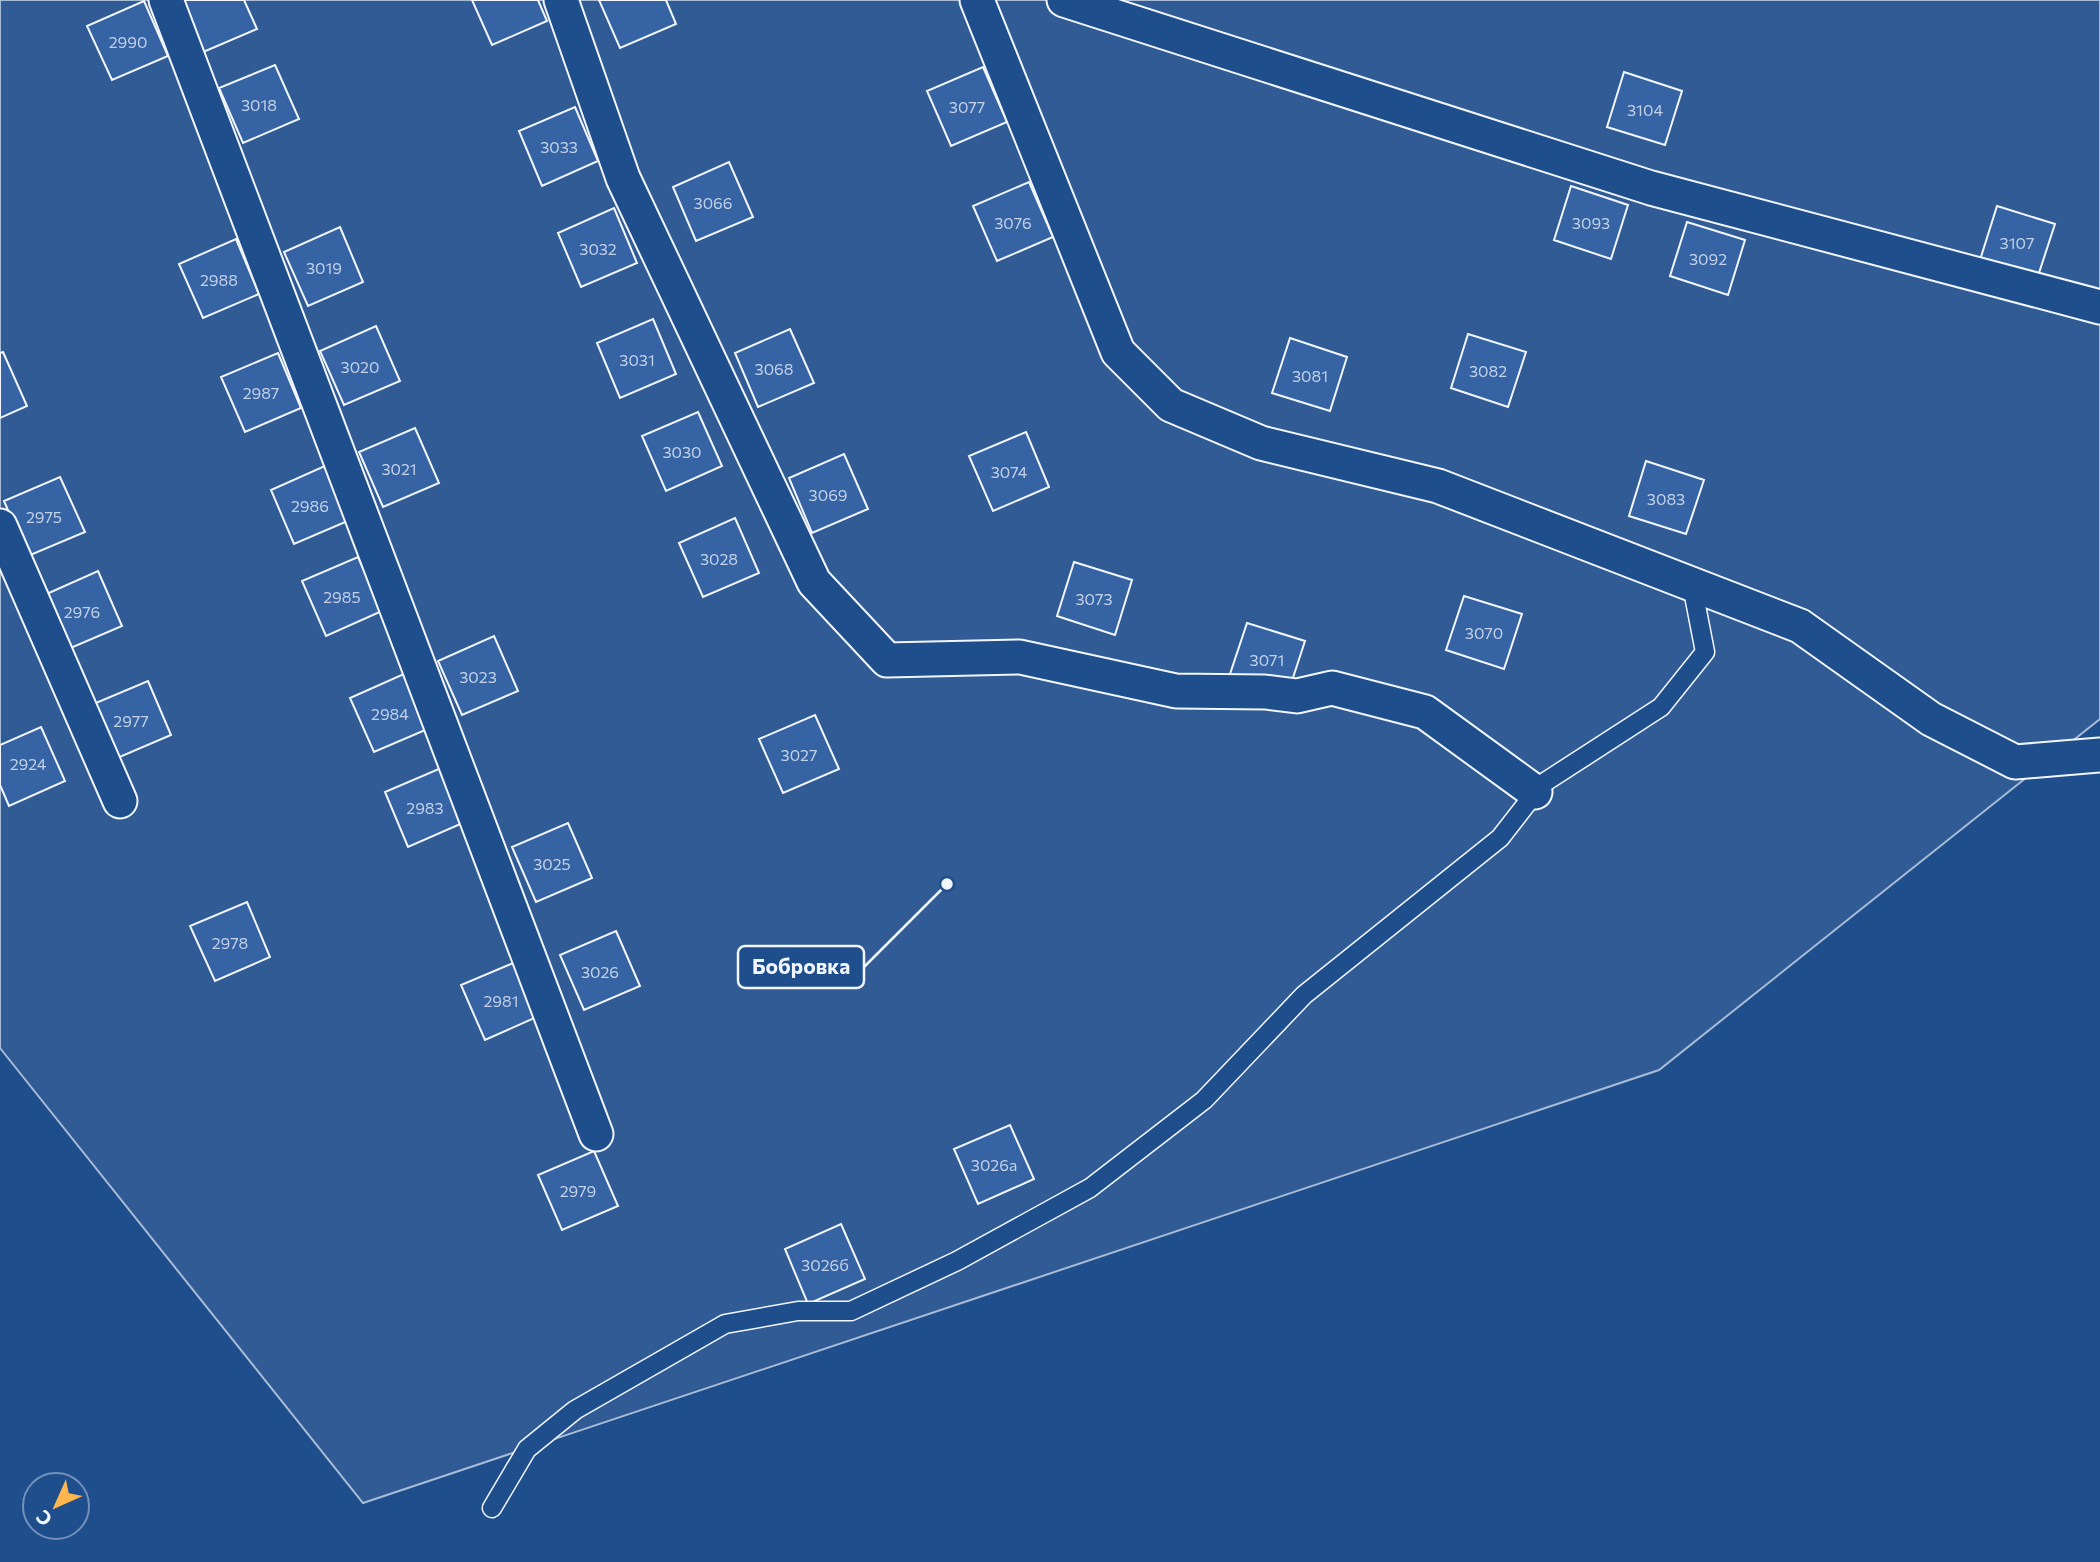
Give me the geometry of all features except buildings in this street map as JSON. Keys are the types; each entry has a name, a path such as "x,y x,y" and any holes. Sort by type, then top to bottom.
{"street":[{"path":"166,0 596,1134"},
{"path":"562,0 623,178 814,582 887,660 1020,657 1175,691 1265,692 1297,696 1332,688 1425,712 1535,792"},
{"path":"977,0 1118,352 1171,405 1261,443 1438,486 1800,626 1931,719 2015,762 2100,755"},
{"path":"1064,0 1651,188 2100,307"},
{"path":"0,526 120,801"}],"lane":[{"path":"492,1508 527,1448 565,1418 663,1358 725,1324 798,1311 852,1311 957,1261 1090,1188 1205,1100 1304,995 1500,838 1542,784 1661,707 1705,652 1692,585"}],"shaded area":[{"path":"0,0 2100,0 2100,719 1659,1070 363,1503 0,1048"}],"place":[{"name":"Бобровка","path":"947,884"}]}
